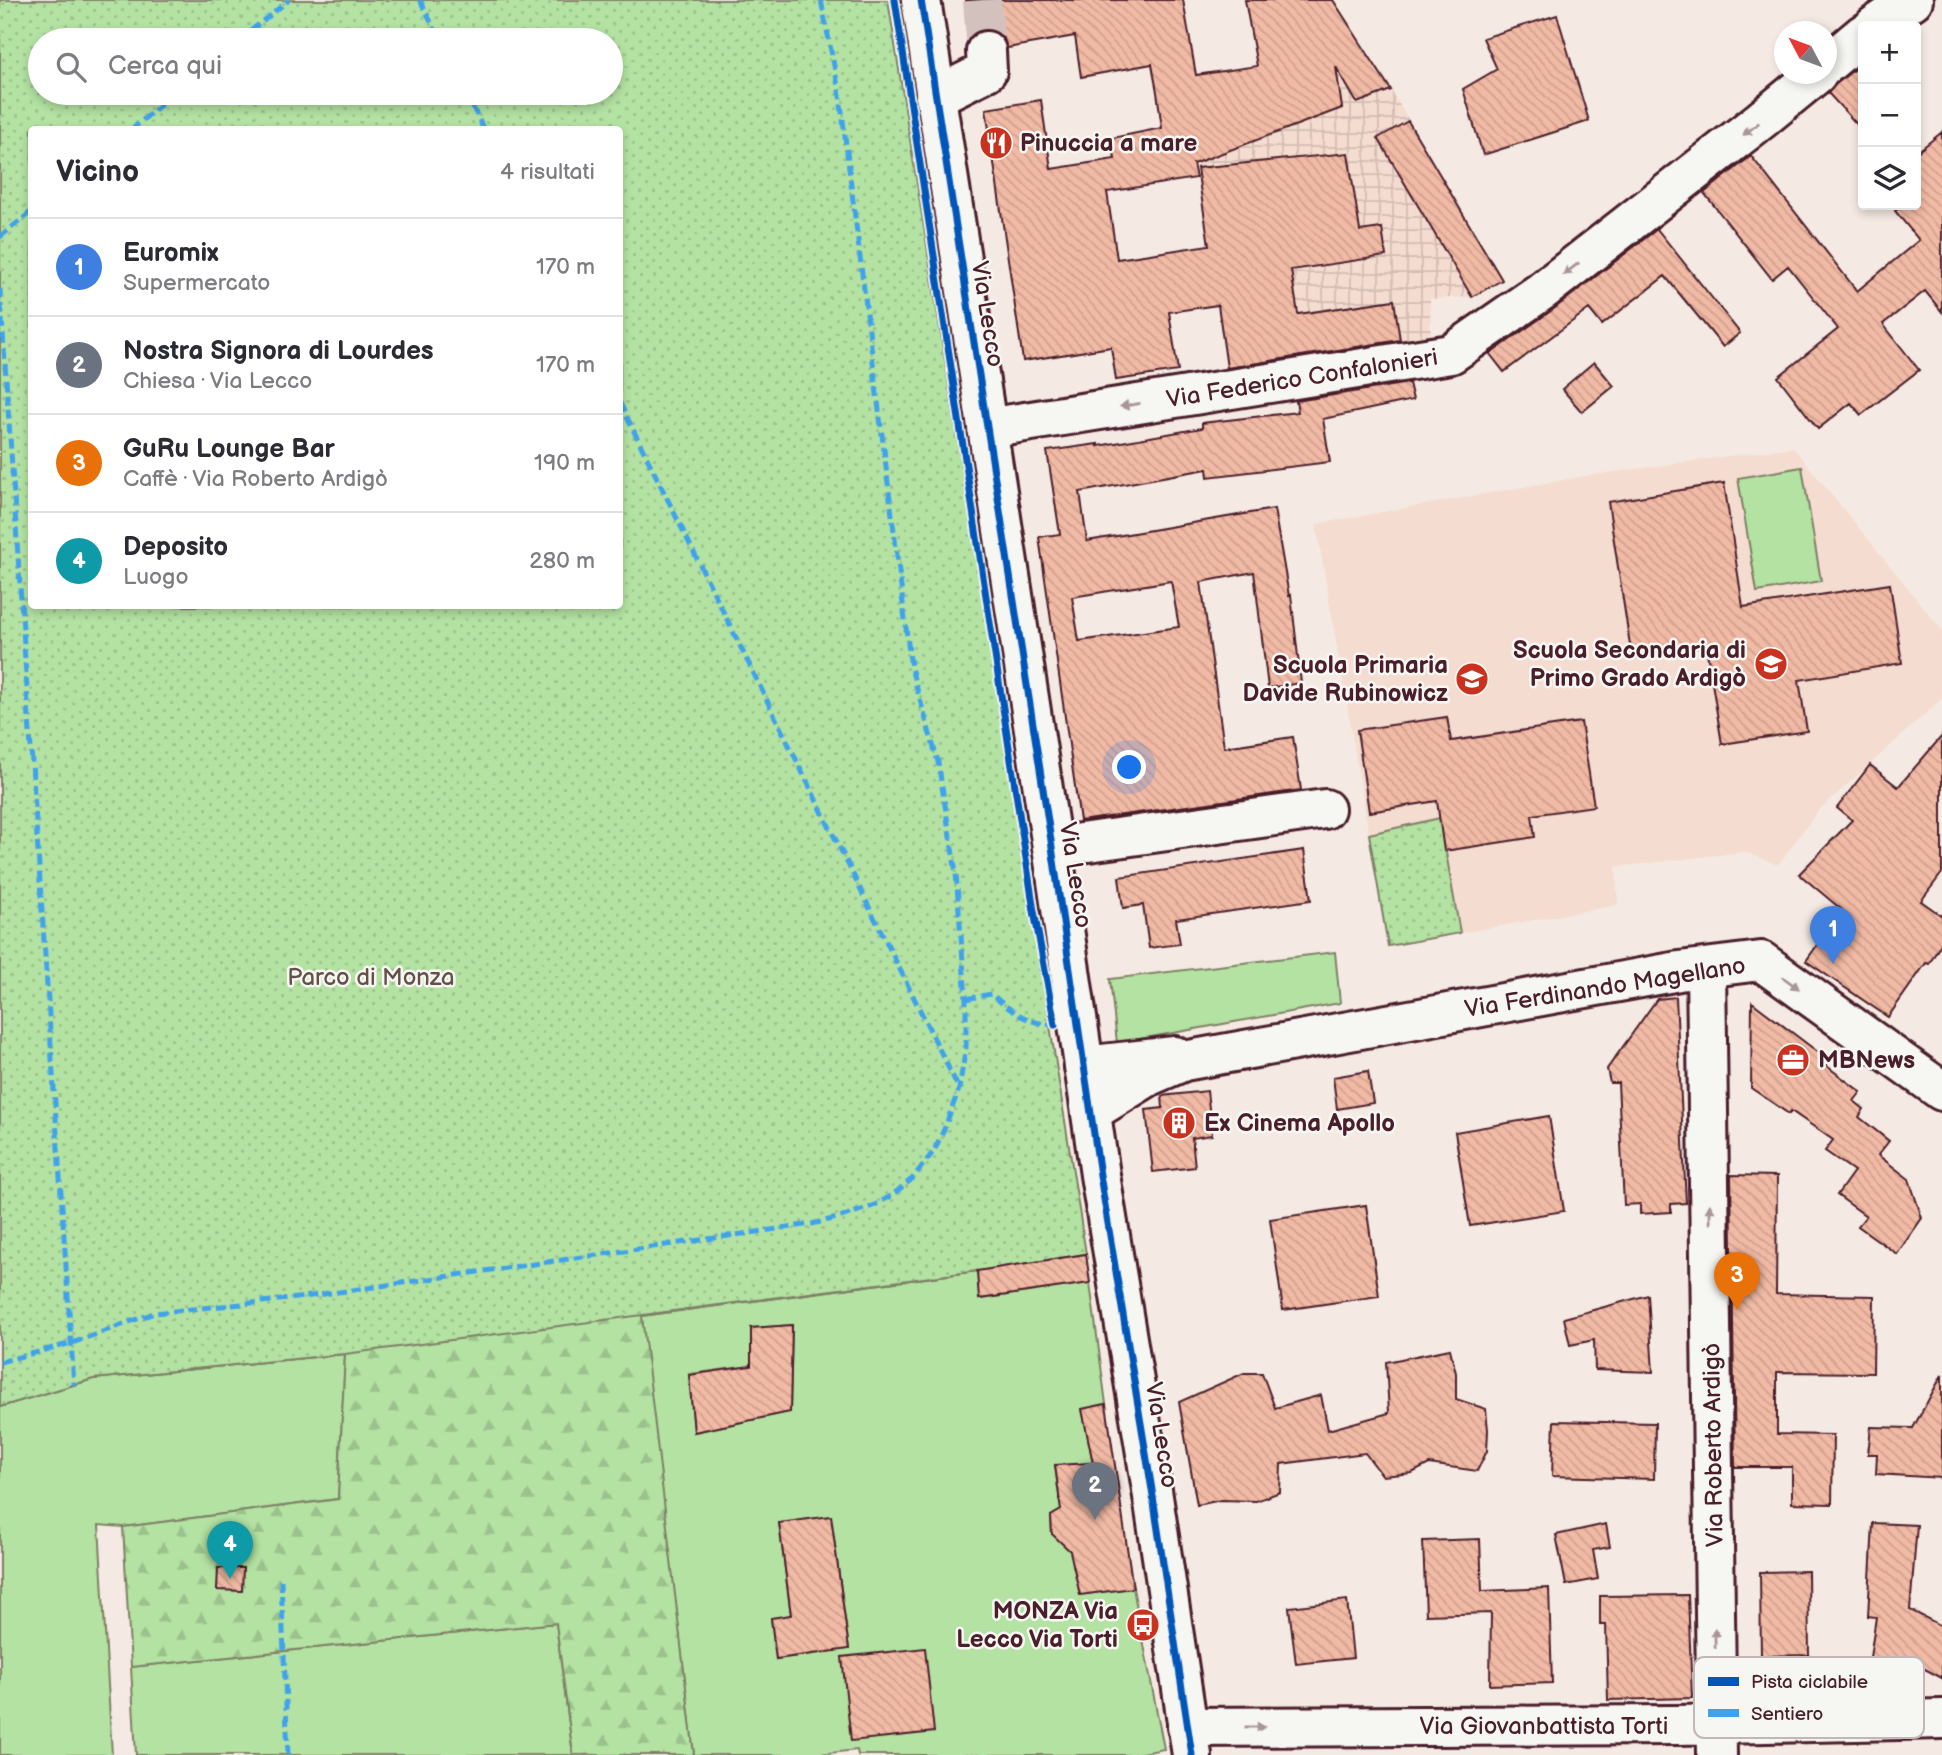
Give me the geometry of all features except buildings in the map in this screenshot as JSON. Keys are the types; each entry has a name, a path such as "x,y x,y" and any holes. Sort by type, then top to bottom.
{"street":[{"name":"Via Lecco","path":"921,0 1189,1741"},
{"path":"1882,21 1913,0"},
{"path":"1837,56 1858,38"},
{"path":"935,97 988,71 986,51"},
{"name":"Via Federico Confalonieri","path":"987,428 1451,354 1542,291 1805,84"},
{"path":"1052,847 1325,809"},
{"name":"Via Ferdinando Magellano","path":"1091,1112 1161,1071 1184,1061 1679,971 1761,961 1942,1091"},
{"name":"Via Roberto Ardigò","path":"1706,968 1715,1657"},
{"name":"Via Ferdinando Magellano","path":"1084,1066 1141,1058 1230,1052"},
{"name":"Via Giovanbattista Torti","path":"1924,1721 1942,1719"},
{"name":"Via Giovanbattista Torti","path":"1189,1741 1738,1738"}],"shaded area":[{"path":"1345,19 1391,90 1502,280 1472,297 1430,299 1431,341 1229,377 1194,147 1297,51"},
{"path":"1793,447 1942,630 1942,699 1817,812 1778,865 1744,852 1616,867 1618,905 1388,946 1316,524 1585,476"}],"green space":[{"name":"Parco di Monza","path":"0,0 888,0 1086,1254 977,1271 345,1354 93,1379 0,1407"},
{"path":"1802,467 1821,581 1757,592 1738,478"},
{"path":"1440,818 1460,933 1388,946 1369,834"},
{"path":"1335,952 1340,1003 1117,1043 1110,979"},
{"path":"1059,1085 1076,1200 977,1271 642,1316 694,1755 573,1755 556,1623 131,1667 123,1527 338,1499 345,1354 93,1379 0,1407 0,1192"},
{"path":"977,1271 980,1299 1090,1283 1106,1404 1082,1409 1093,1463 1055,1466 1061,1510 1051,1516 1052,1534 1104,1559 1073,1564 1080,1595 1133,1588 1164,1749 1131,1755 858,1755 857,1750 810,1755 694,1755 641,1316","holes":["792,1325 790,1412 694,1432 689,1374 751,1366 751,1328","831,1516 849,1649 776,1659 771,1618 791,1615 779,1523"]},
{"path":"345,1354 338,1499 123,1527 99,1525 112,1755 0,1755 0,1407 93,1379"},
{"path":"556,1623 573,1755 136,1755 131,1667"}],"tunnel":[{"path":"982,0 986,51"}],"marked path":[{"path":"254,28 289,0"},
{"path":"420,0 434,28"},
{"path":"0,1362 72,1343 154,1313 290,1299 812,1224 873,1206 891,1196 912,1179 934,1151 959,1089 966,1047 966,999 956,873 938,762 911,668 840,96 821,0"},
{"path":"136,126 161,105"},
{"path":"472,105 482,126"},
{"path":"0,237 28,214"},
{"path":"0,289 74,1385"},
{"path":"623,409 959,1089"},
{"path":"966,999 991,994 1032,1021 1061,1024"},
{"path":"281,1580 288,1755"}],"cycle path":[{"path":"895,0 1034,911 1055,1025"},
{"path":"921,0 1100,1175 1192,1755"}],"place":[{"name":"Pinuccia a mare","path":"996,143"},
{"name":"Scuola Secondaria di Primo Grado Ardigò","path":"1771,664"},
{"name":"Scuola Primaria Davide Rubinowicz","path":"1472,679"},
{"name":"Euromix","path":"1833,964"},
{"name":"MBNews","path":"1793,1060"},
{"name":"Ex Cinema Apollo","path":"1179,1123"},
{"name":"GuRu Lounge Bar","path":"1737,1310"},
{"name":"Nostra Signora di Lourdes","path":"1095,1520"},
{"name":"Deposito","path":"230,1579"},
{"name":"MONZA Via Lecco Via Torti","path":"1143,1625"}]}
